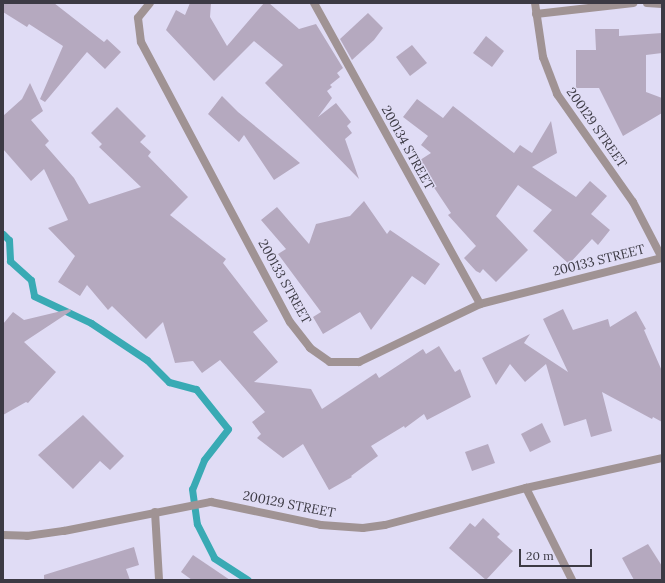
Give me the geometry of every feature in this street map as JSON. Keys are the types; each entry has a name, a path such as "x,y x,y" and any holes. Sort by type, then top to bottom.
{"street":[{"name":"200133 STREET","path":"150,3 138,18 142,42 290,322 310,348 330,362 359,362 480,304 662,258"},
{"name":"200134 STREET","path":"314,3 480,304"},
{"name":"200129 STREET","path":"535,3 543,57 557,94 634,202 662,258"},
{"path":"536,14 633,3"},
{"path":"648,3 662,4"},
{"name":"200129 STREET","path":"3,535 27,536 171,508 211,502 321,526 364,528 385,525 526,488 662,458"},
{"path":"526,488 572,580"},
{"path":"155,512 158,580"}],"building":[{"path":"3,3 54,3 104,42 107,39 121,52 105,69 87,52 45,102 40,99 63,46 29,24 27,27 3,12"},
{"path":"190,3 211,3 210,17 227,46 264,3 269,3 299,29 316,24 343,68 337,73 340,77 330,85 332,87 327,91 332,98 318,117 336,103 351,122 347,126 352,133 345,139 359,179 265,83 283,65 254,41 214,81 166,30 176,10 185,15"},
{"path":"368,13 383,28 374,40 352,60 340,39"},
{"path":"595,29 619,29 619,36 662,33 662,53 646,55 646,92 662,98 662,113 623,136 599,88 576,88 576,50 596,50"},
{"path":"486,36 504,51 492,67 473,53"},
{"path":"412,45 427,63 410,76 396,57"},
{"path":"30,83 43,111 31,120 49,141 45,145 74,178 89,204 141,187 99,147 102,144 91,133 117,107 146,136 140,142 151,152 148,156 188,197 170,215 226,259 223,263 268,321 253,332 278,362 254,382 311,389 322,409 376,373 379,378 423,349 426,354 439,346 455,372 460,369 471,397 427,420 424,414 405,428 404,426 371,446 378,456 351,476 352,477 329,490 303,444 283,458 257,438 261,434 252,422 265,412 220,360 202,373 193,361 175,363 163,322 146,339 112,306 108,310 87,285 80,296 58,282 75,256 48,228 68,220 44,169 31,181 3,149 3,116 22,99"},
{"path":"222,96 238,112 300,163 274,180 244,135 239,142 208,114"},
{"path":"417,99 443,118 453,106 514,153 520,145 532,153 551,121 557,153 532,167 576,197 590,181 607,196 591,214 610,230 598,245 592,239 569,264 533,231 552,210 518,185 496,216 528,250 496,282 483,269 480,273 476,271 464,258 476,246 448,215 451,213 417,162 431,153 421,145 428,136 403,117"},
{"path":"364,201 387,234 390,230 440,264 425,285 412,276 371,330 360,312 323,334 313,317 321,312 278,254 286,249 261,220 277,207 309,244 316,224 350,216"},
{"path":"70,309 71,311 24,342 56,372 28,403 26,402 3,415 3,324 13,312 24,320"},
{"path":"563,309 573,330 608,319 610,327 636,311 646,329 644,330 662,371 662,422 653,417 652,419 602,392 612,431 591,437 586,419 564,426 546,364 525,382 510,364 496,385 482,358 530,334 524,343 568,372 543,319"},
{"path":"83,415 124,456 110,470 100,461 73,489 38,455"},
{"path":"542,423 551,442 530,452 521,434"},
{"path":"488,444 495,463 472,471 465,452"},
{"path":"483,518 500,534 497,537 513,551 486,580 449,548 470,523 475,527"},
{"path":"648,544 662,566 662,580 634,580 622,558"},
{"path":"134,547 139,565 126,569 130,580 44,580 44,575"},
{"path":"193,555 230,580 192,580 181,572"}],"waterway":[{"path":"3,234 9,240 10,261 31,280 34,296 91,323 147,360 169,382 196,389 228,429 204,460 192,489 197,524 214,558 248,580"}]}
